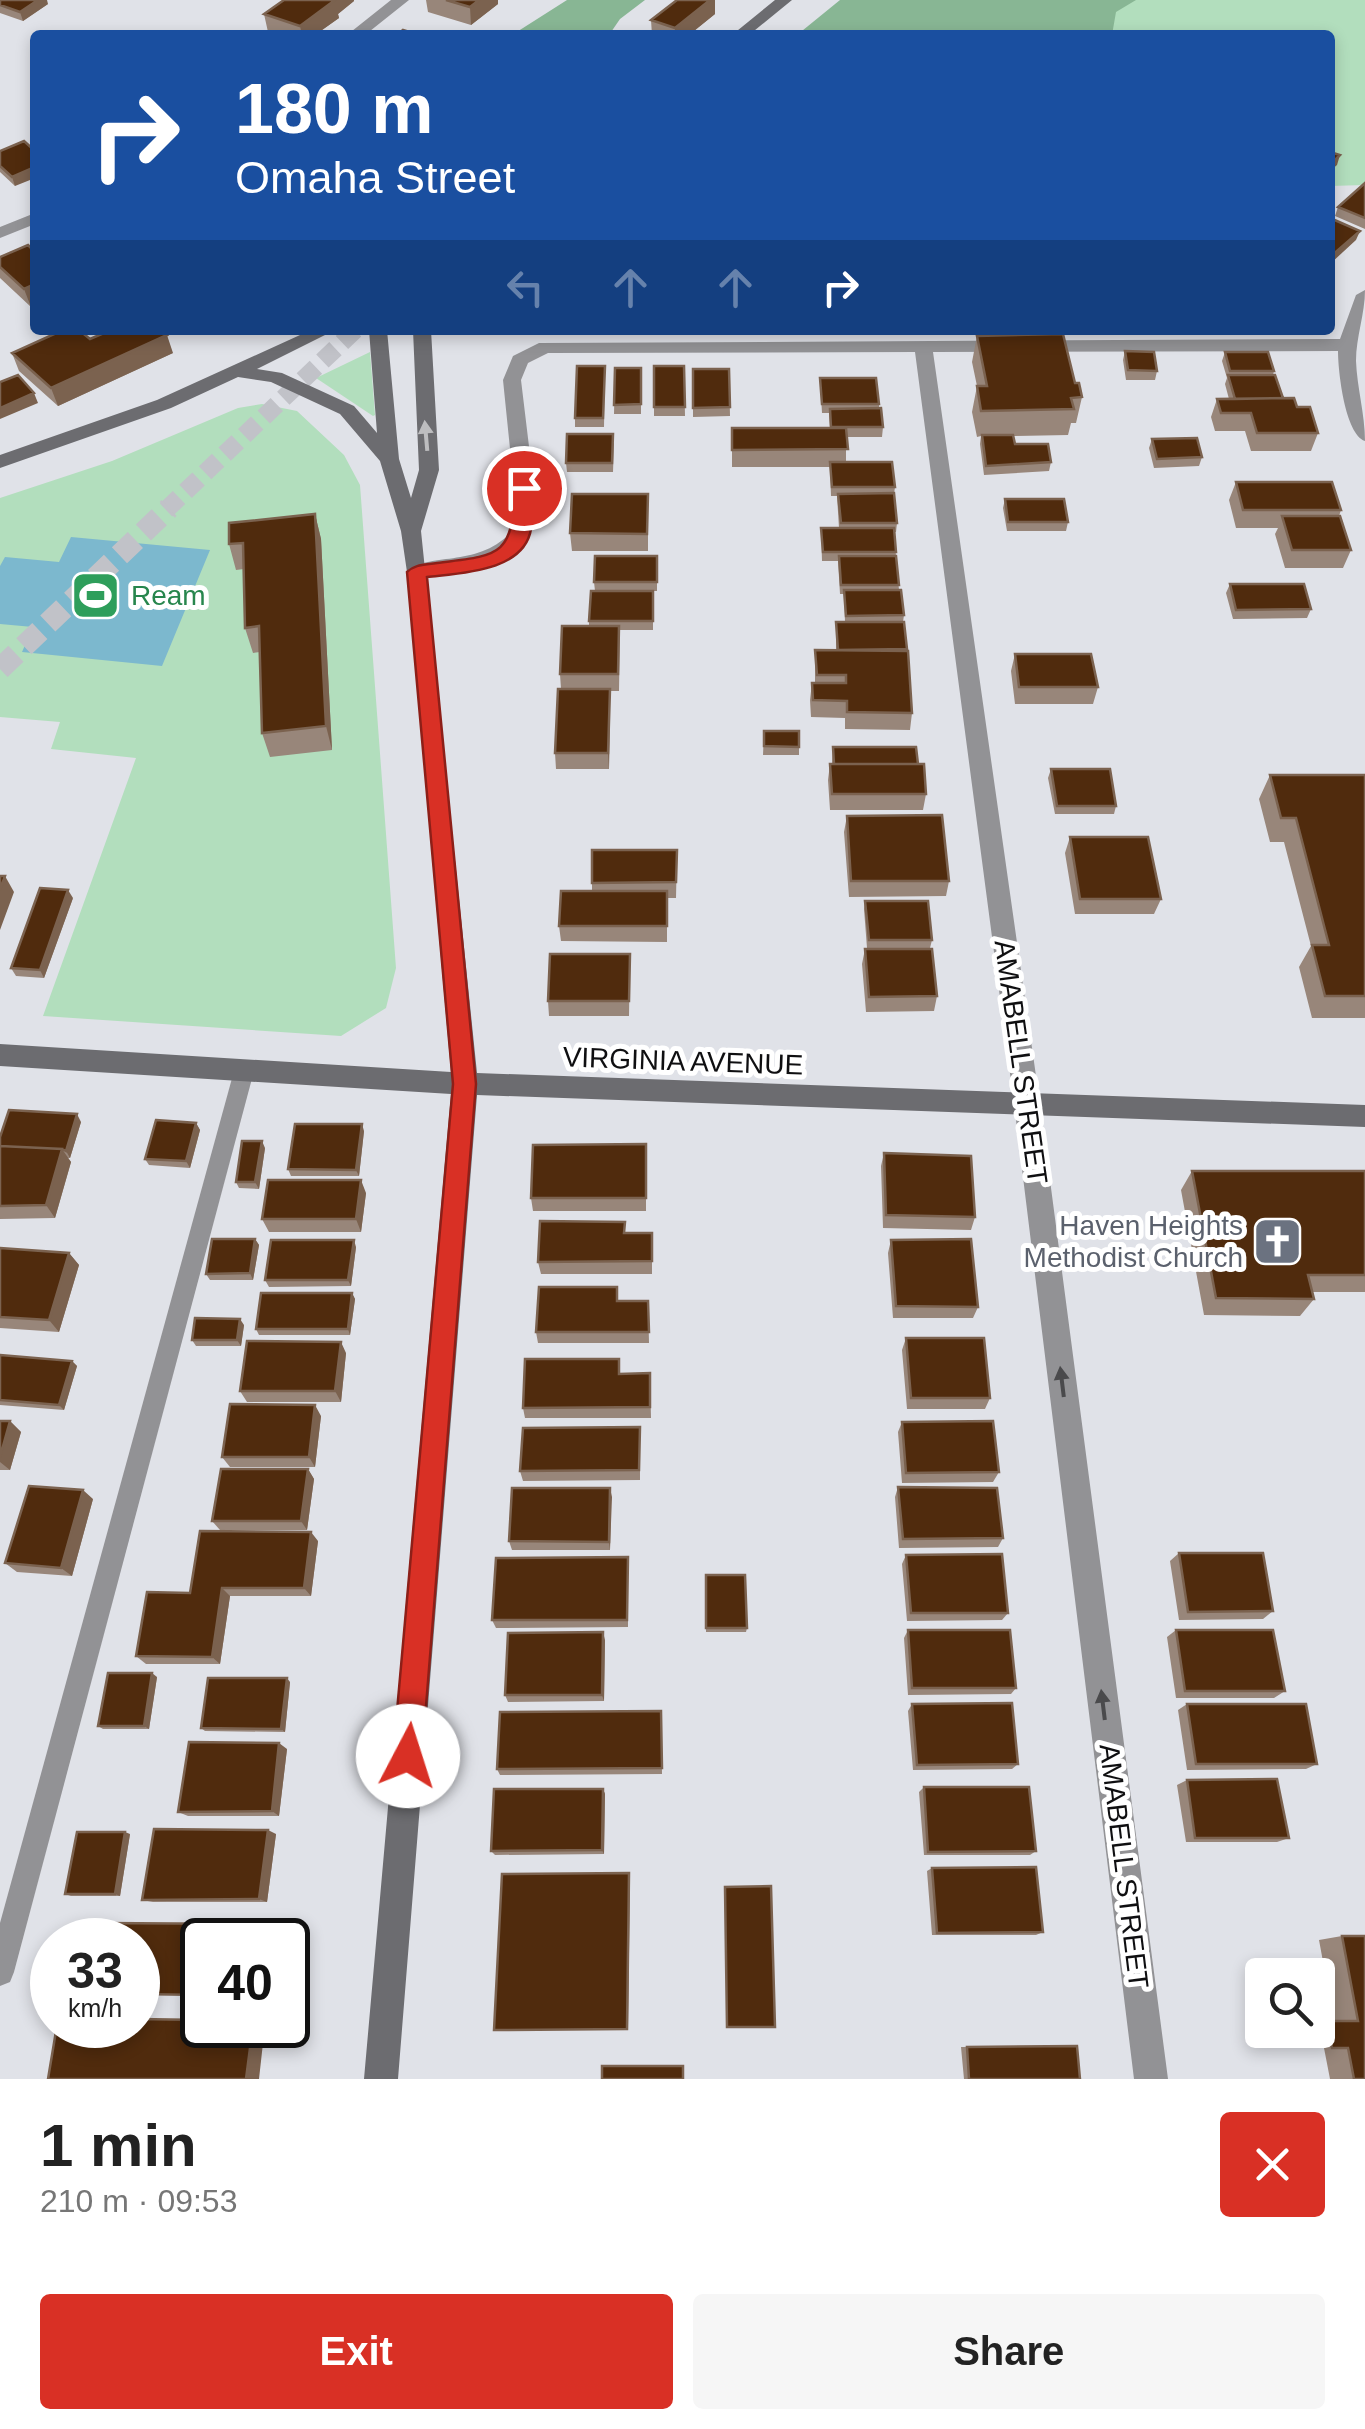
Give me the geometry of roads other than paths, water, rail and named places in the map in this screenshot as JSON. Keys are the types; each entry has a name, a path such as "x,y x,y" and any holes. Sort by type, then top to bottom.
{"street":[{"path":"361,30 400,0"},
{"path":"746,30 784,0"},
{"path":"3,228 30,220"},
{"path":"1365,296 1346,345 1349,385 1365,434"},
{"path":"0,462 132,416 240,372 316,335"},
{"path":"378,335 388,459 411,531 417,572 465,1084 381,2079"},
{"path":"411,531 429,470 422,335"},
{"path":"417,572 474,565 498,557 522,533 524,488 512,380 520,360 531,352 568,344 1346,345"},
{"name":"AMABELL STREET","path":"923,344 1027,1104 1151,2079"},
{"path":"240,372 275,377 346,410 388,459"},
{"name":"VIRGINIA AVENUE","path":"0,1054 465,1084 1365,1116"}],"lane":[{"path":"0,1972 244,1071"}],"water":[{"name":"Ream","path":"71,537 210,550 162,666 22,652 33,627 0,624 0,566 5,557 59,562"}],"tunnel":[{"path":"166,510 350,335"},
{"path":"0,669 169,508"}],"place":[{"name":"Ream","path":"96,595"},
{"name":"Haven Heights Methodist Church","path":"1278,1241"}]}
